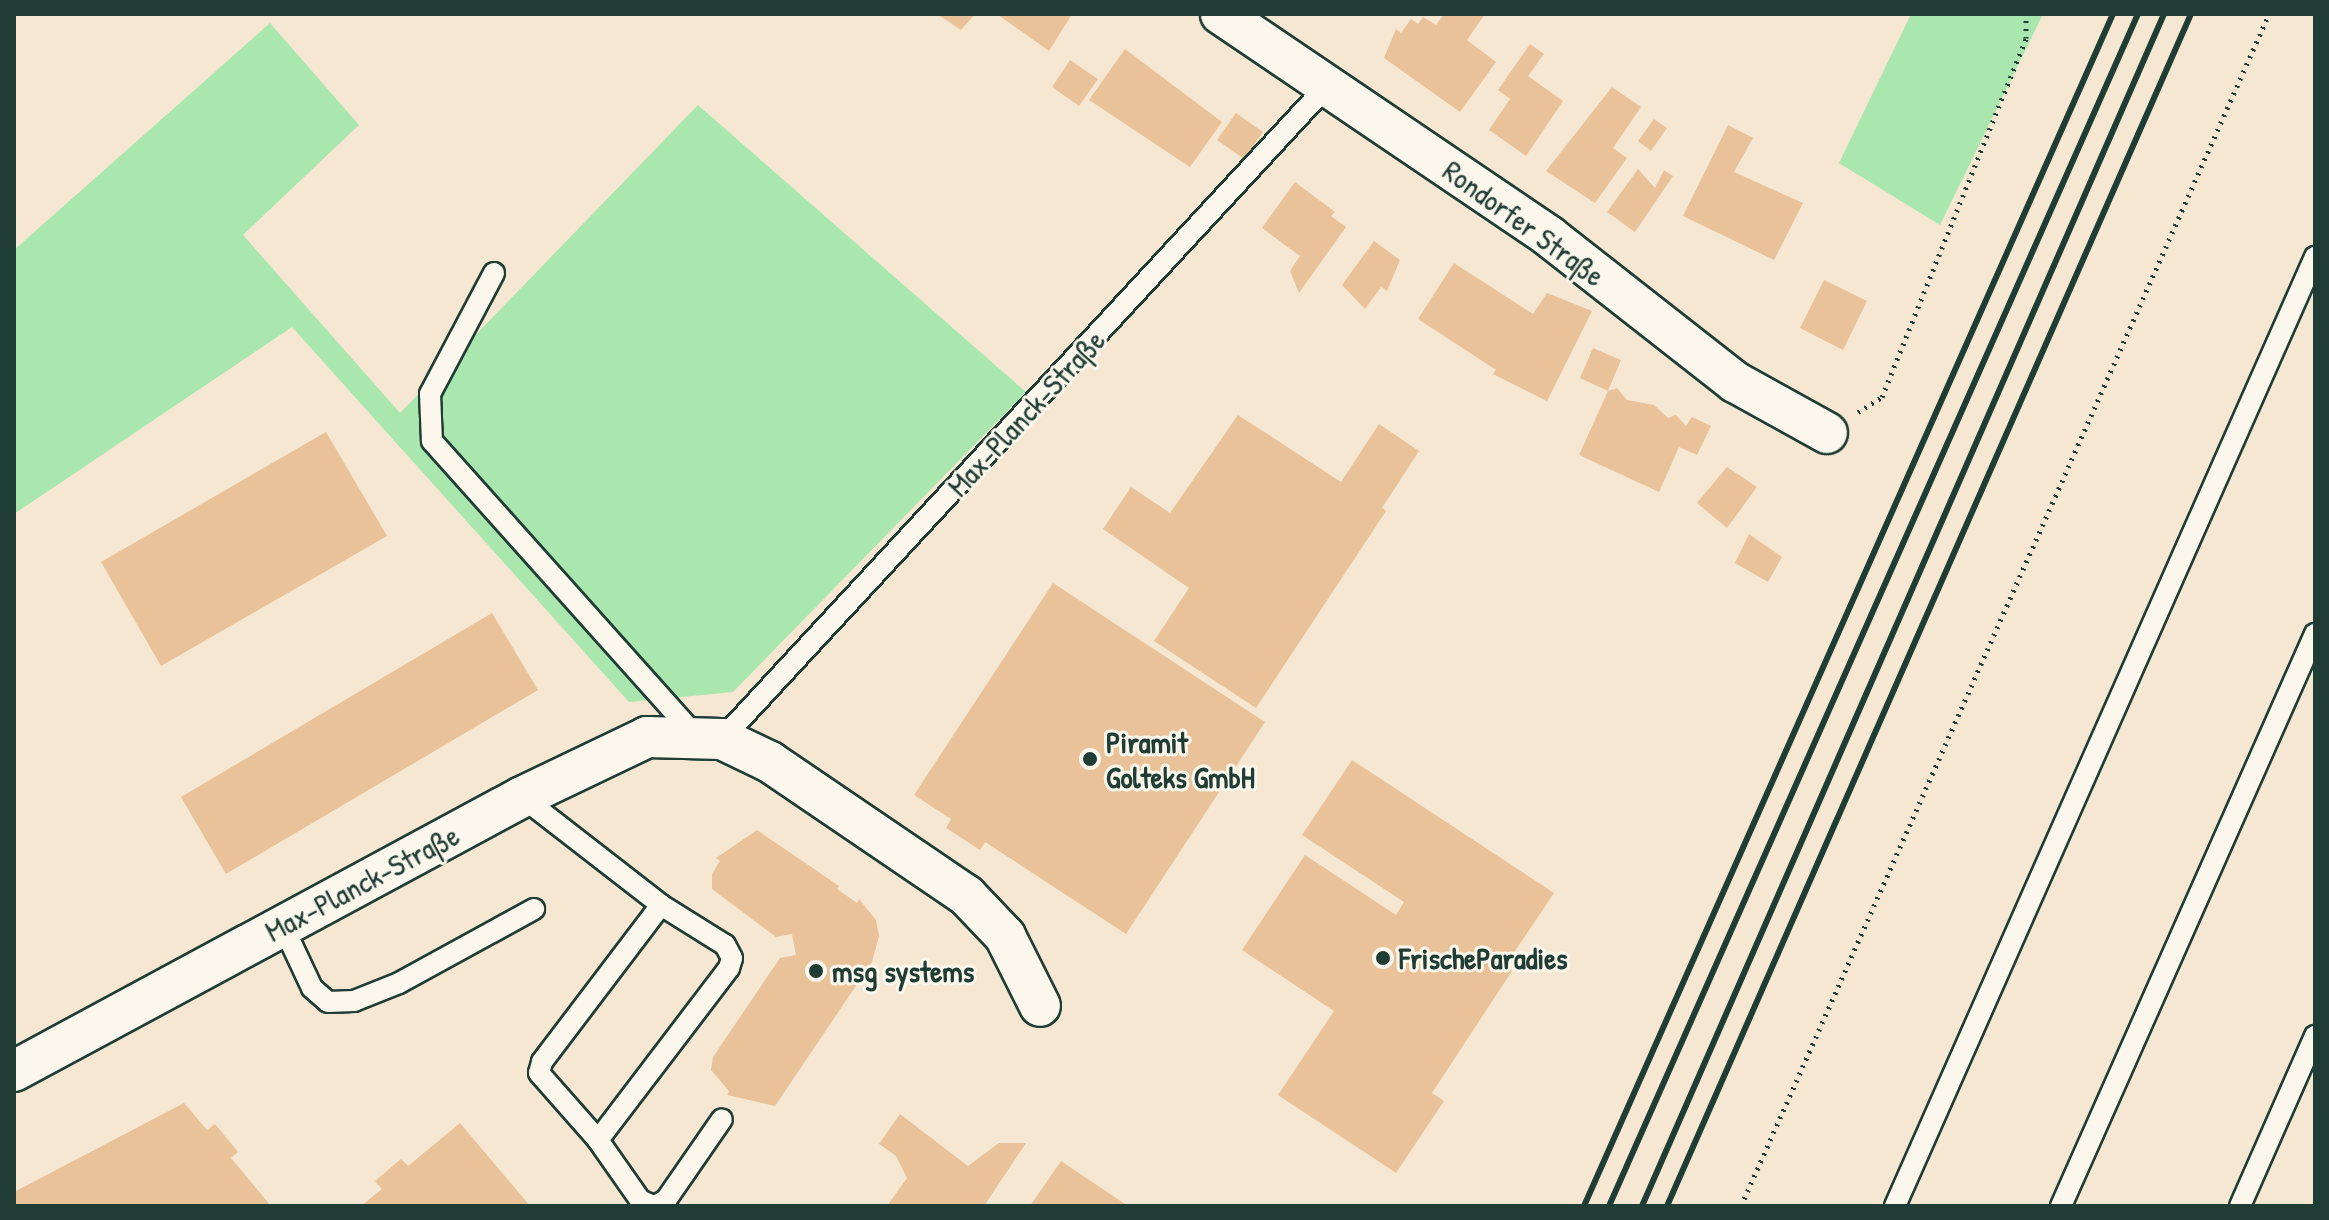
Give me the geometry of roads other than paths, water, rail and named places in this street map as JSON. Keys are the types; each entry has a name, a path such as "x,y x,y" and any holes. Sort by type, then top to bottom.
{"street":[{"name":"Rondorfer Straße","path":"1221,14 1550,237 1735,382 1827,433"},
{"name":"Max-Planck-Straße","path":"14,1071 522,797 647,737 708,737 770,762 966,895 1005,936 1040,1006"}],"lane":[{"name":"Max-Planck-Straße","path":"708,737 1327,86"},
{"path":"1895,1206 2315,257"},
{"path":"494,273 430,394 432,441 708,737"},
{"path":"2061,1206 2315,634"},
{"path":"522,797 661,905 725,945 732,958 729,968 598,1140"},
{"path":"661,905 542,1062 543,1082 598,1140 640,1200 654,1206 666,1200 722,1119"},
{"path":"283,926 312,988 328,1002 354,1001 399,983 534,909"},
{"path":"2240,1206 2315,1036"}],"railway":[{"path":"1584,1206 2113,14"},
{"path":"1609,1206 2138,14"},
{"path":"1642,1206 2164,14"},
{"path":"1667,1206 2191,14"}],"place":[{"name":"Piramit Golteks GmbH","path":"1090,759"},
{"name":"FrischeParadies","path":"1383,958"},
{"name":"msg systems","path":"816,971"}]}
